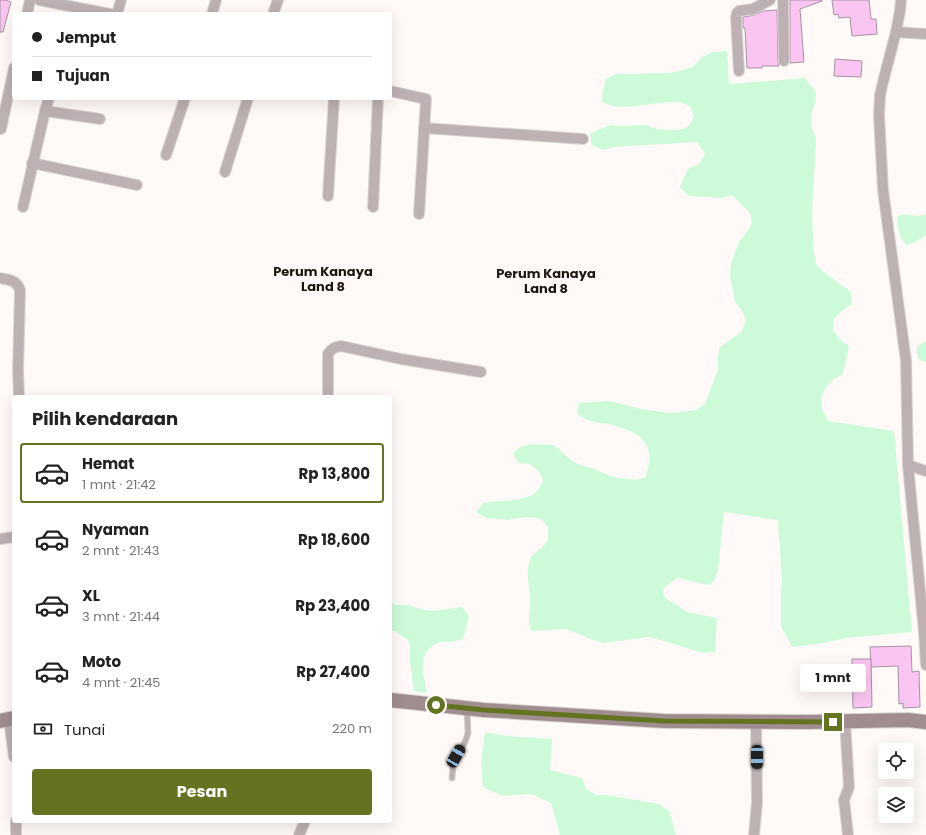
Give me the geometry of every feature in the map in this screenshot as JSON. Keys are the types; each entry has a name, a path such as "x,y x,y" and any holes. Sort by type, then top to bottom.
{"main road":[{"path":"392,700 467,708 664,721 846,722 908,720 926,722"}],"street":[{"path":"27,12 30,0"},
{"path":"40,0 100,12"},
{"path":"118,12 121,0"},
{"path":"213,12 216,0"},
{"path":"274,12 278,0"},
{"path":"783,0 784,61"},
{"path":"901,0 896,32 880,95 879,115 883,190 906,361 908,465 926,665"},
{"path":"739,71 737,13 739,11 753,9 767,1"},
{"path":"896,32 926,34"},
{"path":"0,128 12,77"},
{"path":"392,91 426,99 419,214"},
{"path":"23,207 44,111 48,100"},
{"path":"166,155 183,100"},
{"path":"225,172 247,100"},
{"path":"328,196 334,100"},
{"path":"372,207 378,100"},
{"path":"44,111 100,119"},
{"path":"424,128 583,139"},
{"path":"32,163 136,185"},
{"path":"0,278 13,281 20,290 19,395"},
{"path":"328,395 328,354 331,350 341,346 401,359 481,372"},
{"path":"908,465 926,471"},
{"path":"0,538 12,537"},
{"path":"8,719 12,744"},
{"path":"754,835 757,802 756,722"},
{"path":"846,722 849,787 844,800 848,835"},
{"path":"16,823 16,835"},
{"path":"299,835 304,823"}],"lane":[{"path":"452,778 456,756 465,742 468,733 467,708"}],"green space":[{"path":"727,51 729,84 805,78 816,92 815,103 811,115 812,127 816,139 812,215 814,254 817,266 851,292 852,304 834,319 833,330 839,339 849,346 843,374 834,379 826,387 821,398 822,409 828,421 894,431 912,632 847,638 818,644 792,647 781,626 782,582 778,520 724,512 718,570 714,581 708,585 677,578 663,590 664,596 668,600 687,612 717,618 715,652 704,653 649,637 604,643 566,629 531,631 529,618 530,598 528,567 531,556 544,546 547,541 548,527 541,519 530,517 508,520 486,518 476,512 483,503 517,500 530,496 539,489 543,481 539,471 529,464 518,463 513,453 520,447 531,444 554,445 571,460 580,465 592,468 613,477 636,480 646,477 650,457 647,446 640,437 631,431 609,424 587,420 577,414 579,403 608,401 641,409 671,413 696,410 705,404 718,370 719,348 741,332 746,321 742,311 735,302 730,276 731,264 739,242 752,223 750,213 732,195 722,198 689,196 680,188 689,168 699,164 705,154 697,142 613,147 603,150 592,145 590,134 611,125 646,125 656,129 666,130 678,130 688,127 694,117 690,106 679,102 669,102 624,107 612,106 602,102 606,79 616,74 669,73 679,71 693,67 701,58 712,52"},
{"path":"902,214 918,216 926,214 926,235 907,245 900,236 898,228 897,217"},
{"path":"926,342 926,362 919,359 917,353 917,347"},
{"path":"392,604 409,605 431,611 462,607 469,616 463,639 451,642 441,642 428,650 423,662 426,693 414,691 410,663 410,646 408,640 395,631 392,631"},
{"path":"485,732 508,736 552,739 550,770 582,778 586,789 596,795 607,795 659,804 669,811 676,835 560,835 551,803 531,794 502,796 483,787 481,763"}],"building":[{"path":"0,0 11,2 3,32 0,32"},
{"path":"790,0 822,0 800,9 804,62 790,63"},
{"path":"832,0 869,0 871,19 876,19 877,34 852,36 850,17 839,18 838,14 834,15"},
{"path":"777,10 779,66 747,68 743,17 754,15 763,11"},
{"path":"835,59 862,61 861,77 834,76"},
{"path":"911,646 912,672 919,671 920,707 903,708 903,703 899,704 898,666 871,667 870,647"},
{"path":"852,659 871,659 872,707 853,708"}],"district":[{"name":"Perum Kanaya Land 8","path":"323,278"},
{"name":"Perum Kanaya Land 8","path":"546,280"}],"route":[{"path":"436,705 484,710 664,721 833,722"}]}
